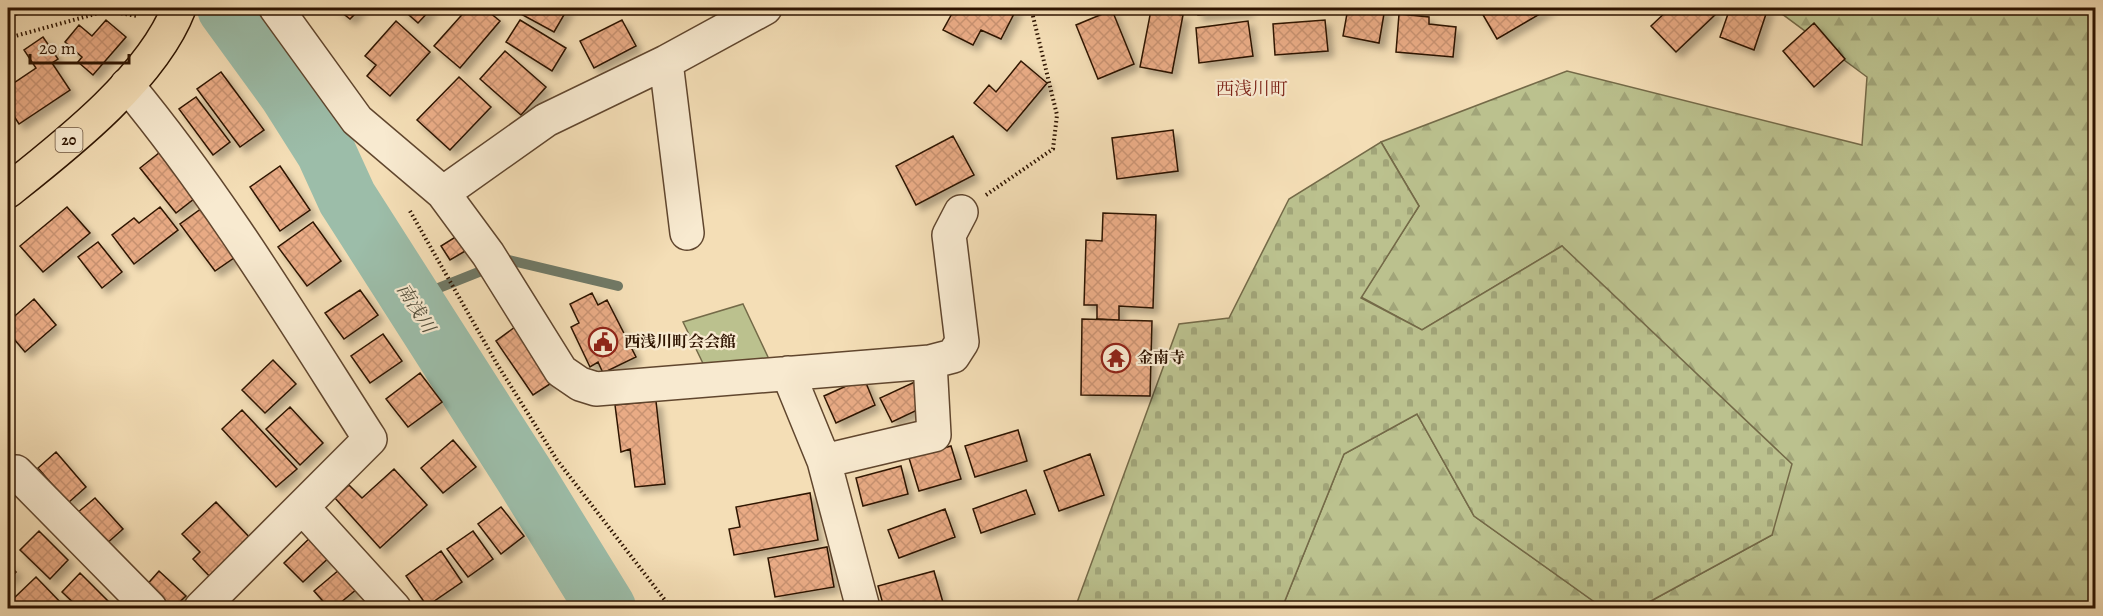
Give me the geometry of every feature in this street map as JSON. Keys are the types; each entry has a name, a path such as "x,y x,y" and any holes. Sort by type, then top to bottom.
{"highway":[{"name":"20","path":"8,191 71,138 127,85 150,58 165,15"}],"street":[{"path":"276,8 357,120 443,192 495,265 561,371 580,384 596,389 930,362 952,356 962,342 949,235 961,212"},
{"path":"443,192 546,120 666,62 765,8"},
{"path":"666,62 687,233"},
{"path":"127,85 163,128 250,251 370,439 201,609"},
{"path":"824,461 934,435 930,362"},
{"path":"788,373 824,461 863,609"},
{"path":"16,472 150,609"},
{"path":"302,507 394,609"}],"path":[{"path":"961,212 1053,149 1057,115 1031,8"},
{"path":"8,38 106,11 165,15"},
{"path":"447,274 557,460 672,609"}],"green space":[{"path":"1774,8 2095,8 2095,608 1638,608 1772,535 1562,246 1422,330 1361,297 1419,206 1381,142 1567,71 1862,145 1867,77"},
{"path":"1381,142 1419,206 1361,298 1422,330 1562,246 1792,464 1772,535 1638,608 1603,608 1474,516 1417,414 1344,454 1282,608 1075,608 1179,324 1229,318 1289,199"},
{"path":"743,304 776,374 711,380 683,322"},
{"path":"1417,414 1474,516 1603,608 1282,608 1344,454"}],"building":[{"path":"336,8 361,8 350,19"},
{"path":"401,8 432,8 418,23"},
{"path":"468,8 484,8 500,21 460,68 434,46"},
{"path":"522,8 568,8 554,32 519,13"},
{"path":"964,8 1017,8 1001,39 981,30 973,45 943,30 954,10 961,14"},
{"path":"1197,8 1248,8 1248,11 1198,15"},
{"path":"1348,8 1385,8 1379,43 1343,36"},
{"path":"1479,8 1550,8 1497,39"},
{"path":"1670,8 1711,8 1717,13 1676,52 1651,26"},
{"path":"1730,8 1768,8 1754,50 1720,37"},
{"path":"1112,10 1134,64 1098,79 1076,25"},
{"path":"1151,10 1183,15 1172,73 1140,67"},
{"path":"1399,14 1429,17 1429,24 1456,27 1453,57 1396,52"},
{"path":"106,20 126,37 93,75 78,62 82,57 65,42 79,25 92,36"},
{"path":"520,20 566,48 552,71 506,42"},
{"path":"622,20 636,46 594,68 580,41"},
{"path":"1325,20 1328,51 1275,55 1273,24"},
{"path":"396,21 430,52 390,96 367,76 376,65 365,56"},
{"path":"1248,21 1253,56 1199,63 1196,28"},
{"path":"1814,23 1845,59 1814,87 1783,51"},
{"path":"43,37 58,59 52,63 70,90 19,124 8,107 8,87 36,68 24,50"},
{"path":"505,51 546,87 521,115 480,79"},
{"path":"1021,61 1047,83 1007,131 974,103 989,85 996,92"},
{"path":"221,72 264,130 240,147 197,89"},
{"path":"459,77 491,107 450,150 417,120"},
{"path":"196,97 230,142 213,155 179,109"},
{"path":"1173,130 1178,171 1117,179 1112,138"},
{"path":"953,136 974,175 916,205 896,166"},
{"path":"169,145 204,191 176,213 140,168"},
{"path":"280,166 310,210 280,231 250,187"},
{"path":"209,203 244,251 215,271 180,224"},
{"path":"67,207 90,233 43,272 20,246"},
{"path":"160,207 178,230 134,264 112,235 134,218 139,223"},
{"path":"1103,213 1156,215 1153,308 1119,306 1119,320 1097,319 1097,305 1084,305 1086,240 1102,241"},
{"path":"313,222 341,261 307,286 278,247"},
{"path":"457,236 467,250 450,260 441,246"},
{"path":"98,242 122,272 102,288 78,257"},
{"path":"360,290 378,315 344,339 325,313"},
{"name":"西浅川町会会館","path":"592,293 598,305 607,300 636,357 603,373 598,362 590,367 571,327 579,323 570,304"},
{"path":"34,299 56,325 25,352 8,332 8,322"},
{"name":"金南寺","path":"1082,319 1152,321 1150,396 1081,395"},
{"path":"515,327 553,382 533,395 496,341"},
{"path":"383,334 402,361 370,383 351,356"},
{"path":"273,360 296,384 265,413 242,390"},
{"path":"420,373 442,402 408,427 386,399"},
{"path":"864,378 875,405 836,423 824,396"},
{"path":"919,380 930,404 892,422 880,398"},
{"path":"656,401 665,484 635,487 630,449 621,452 615,405"},
{"path":"290,407 323,443 300,465 266,429"},
{"path":"242,410 297,469 276,487 222,429"},
{"path":"1018,430 1027,461 975,477 965,446"},
{"path":"453,440 476,467 443,493 421,468"},
{"path":"951,446 961,479 919,491 909,458"},
{"path":"56,452 86,487 68,503 38,468"},
{"path":"1090,454 1104,495 1059,511 1044,471"},
{"path":"901,466 908,494 863,506 856,478"},
{"path":"394,469 427,505 380,548 335,498 349,485 362,498"},
{"path":"1026,490 1035,514 981,533 973,509"},
{"path":"810,493 818,540 734,555 729,529 740,527 736,507"},
{"path":"95,498 123,529 105,545 77,513"},
{"path":"216,502 253,541 213,580 193,559 200,552 182,534"},
{"path":"501,507 524,536 501,554 478,524"},
{"path":"945,509 955,537 899,558 888,530"},
{"path":"39,531 68,560 50,579 20,550"},
{"path":"317,531 336,551 303,582 284,563"},
{"path":"473,531 493,559 468,577 447,549"},
{"path":"827,547 834,587 775,597 768,558"},
{"path":"441,551 462,582 427,606 406,576"},
{"path":"8,564 16,572 8,581"},
{"path":"346,564 363,584 334,608 329,608 314,591"},
{"path":"159,571 186,596 173,608 166,608 144,588"},
{"path":"934,571 944,606 884,608 878,586"},
{"path":"80,573 109,602 102,608 79,608 62,592"},
{"path":"36,577 62,604 57,608 20,608 12,600"},
{"path":"375,593 389,608 357,608"}],"waterway":[{"name":"南浅川","path":"227,8 288,92 326,152 347,198 606,608"},
{"path":"411,299 509,260 618,286"}],"railway":[{"path":"8,16 33,8"}],"place":[{"name":"西浅川町会会館","path":"603,342"},
{"name":"金南寺","path":"1116,358"}],"district":[{"name":"西浅川町","path":"1252,89"}]}
